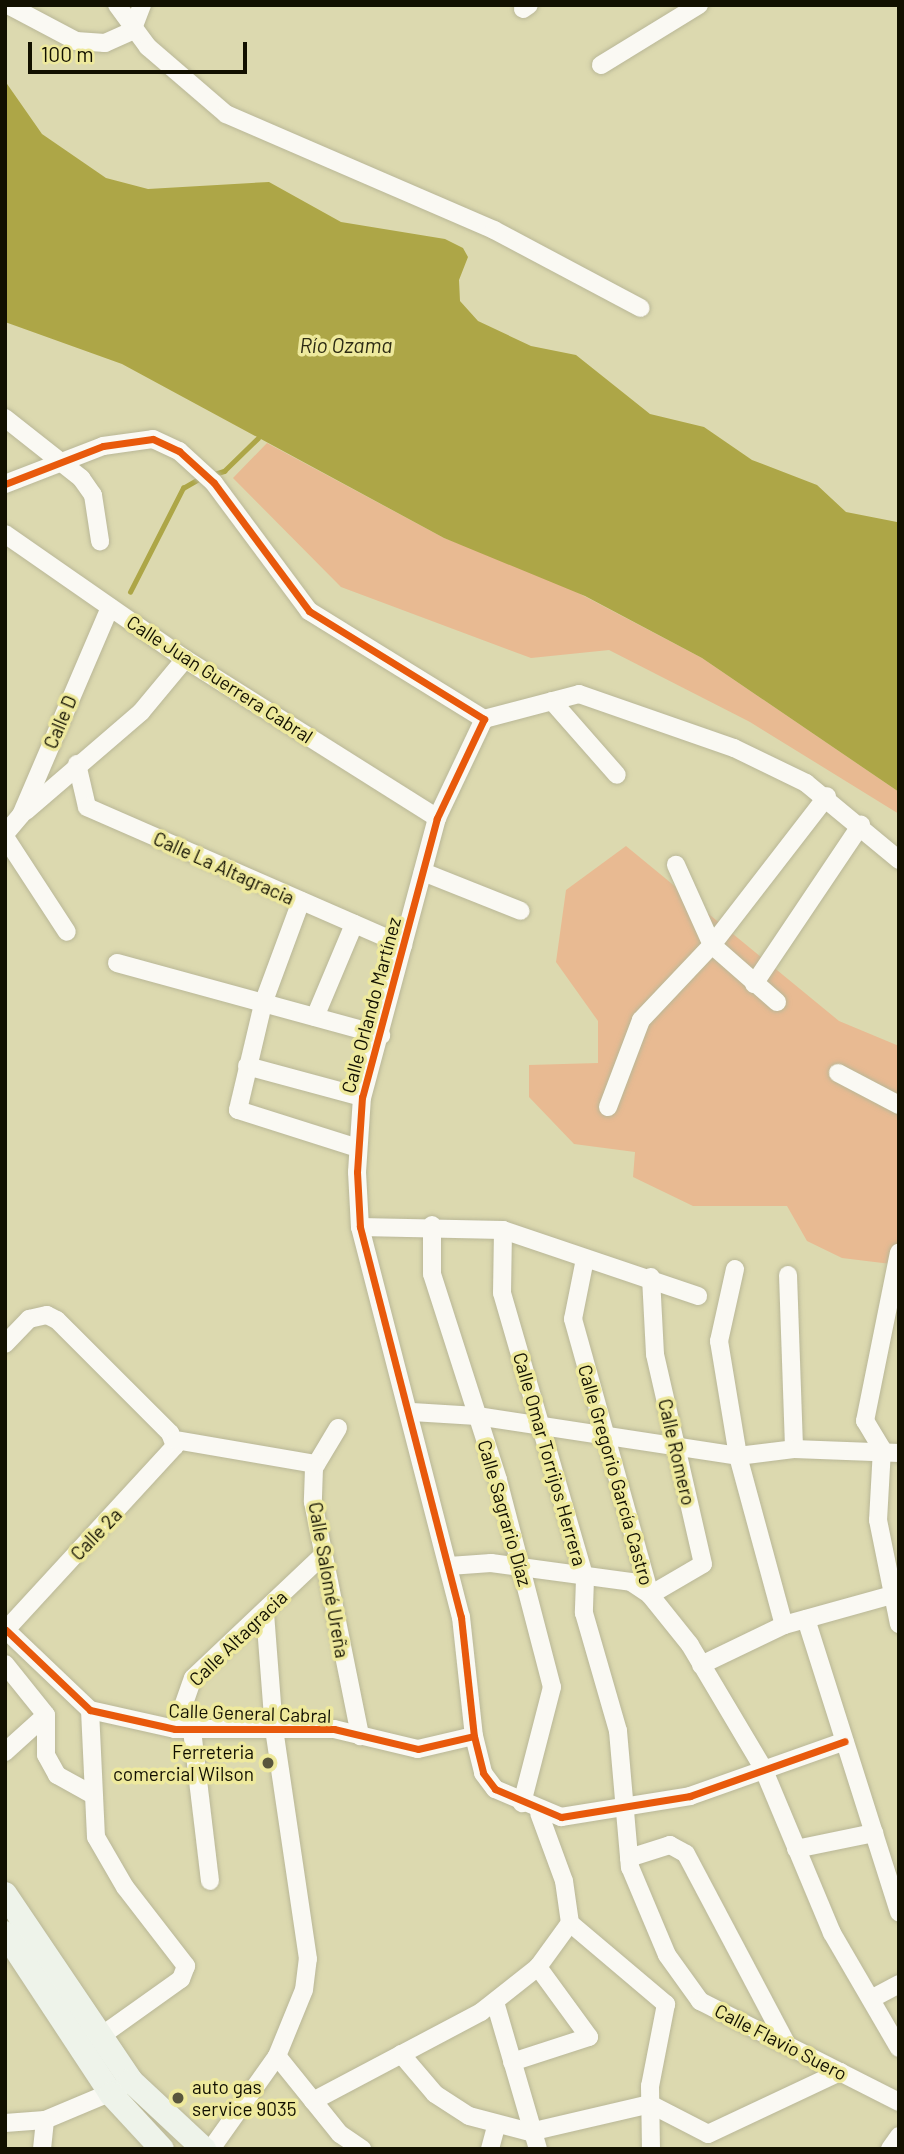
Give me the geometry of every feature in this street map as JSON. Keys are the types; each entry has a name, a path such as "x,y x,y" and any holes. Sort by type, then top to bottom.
{"main road":[{"path":"5,1894 101,2036 121,2087 204,2149"},
{"path":"5,1933 121,2087 162,2149"}],"street":[{"path":"8,5 76,41 105,43 132,30 142,5"},
{"path":"117,5 132,30 226,114 258,132 494,230 641,308"},
{"path":"601,65 699,5"},
{"path":"5,418 62,463 93,495 100,541"},
{"path":"5,484 103,446 153,439 194,461 214,483 309,611 484,719 579,694 734,748 827,796 899,860"},
{"name":"Calle Juan Guerrera Cabral","path":"5,534 185,659 437,818"},
{"name":"Calle D","path":"5,836 21,816 110,607"},
{"path":"21,816 77,764 141,712 185,659"},
{"path":"552,701 617,775"},
{"name":"Calle Orlando Martínez","path":"474,1736 449,1566 412,1412 359,1227 358,1148 362,1097 381,1035 437,818 484,719"},
{"name":"Calle La Altagracia","path":"77,764 86,807 403,944"},
{"path":"608,1107 641,1020 712,945 827,796"},
{"path":"754,984 861,825"},
{"path":"5,836 67,932"},
{"path":"677,865 712,945 776,1002"},
{"path":"423,873 521,911"},
{"path":"301,901 263,1004 238,1110 358,1148"},
{"path":"315,1017 354,924"},
{"path":"117,964 381,1035"},
{"path":"247,1066 362,1097"},
{"path":"838,1073 899,1105"},
{"path":"359,1227 432,1225 503,1230 585,1259 651,1277 698,1296"},
{"name":"Calle Sagrario Díaz","path":"432,1225 432,1274 477,1416 552,1688 522,1803"},
{"name":"Calle Omar Torrijos Herrera","path":"503,1230 502,1293 584,1579 584,1613 618,1731 622,1809"},
{"path":"899,1252 865,1421 890,1451 878,1520 895,1593 899,1624"},
{"name":"Calle Gregorio García Castro","path":"585,1259 573,1319 650,1595 701,1665 763,1768 796,1849 871,1999 899,2048"},
{"path":"735,1269 719,1341 738,1456 784,1625"},
{"path":"788,1275 794,1449"},
{"name":"Calle Romero","path":"650,1595 704,1563 674,1446 655,1354 651,1277"},
{"path":"5,1344 29,1319 47,1315 57,1320 172,1437 316,1464"},
{"path":"412,1412 477,1416 738,1456 794,1449 841,1455 890,1451"},
{"name":"Calle Salomé Ureña","path":"338,1428 316,1464 313,1502 321,1557 360,1736"},
{"name":"Calle 2a","path":"6,1631 172,1455 172,1437"},
{"name":"Calle Altagracia","path":"183,1729 193,1678 321,1557"},
{"path":"449,1566 520,1568 584,1579 631,1582 650,1595"},
{"path":"701,1665 784,1625 895,1593"},
{"path":"211,2149 277,2056 304,1990 308,1959 274,1730 265,1612"},
{"path":"806,1619 899,1913"},
{"path":"6,1631 90,1710 91,1794 106,1858 186,1966 181,1979 101,2036"},
{"path":"5,1664 47,1715 46,1755 57,1775 91,1794"},
{"name":"Calle General Cabral","path":"90,1710 183,1729 274,1730 360,1736 418,1749 474,1736"},
{"path":"5,1752 47,1715"},
{"path":"183,1729 210,1881"},
{"path":"474,1736 490,1784 539,1813 561,1817 690,1796 845,1741"},
{"name":"Calle Flavio Suero","path":"622,1809 629,1858 667,1955 700,2001 899,2102"},
{"path":"313,2101 495,2002 538,1967 569,1923 564,1881 539,1813"},
{"path":"796,1849 874,1833"},
{"path":"629,1858 670,1845 685,1854 785,2042"},
{"path":"569,1923 666,2004 700,2001"},
{"path":"512,2062 589,2038 538,1967"},
{"path":"871,1999 899,1984"},
{"path":"495,2002 530,2132 538,2149"},
{"path":"651,2149 650,2104 666,2004"},
{"path":"401,2054 435,2094 496,2127 530,2132 650,2104 710,2142 840,2072"},
{"path":"277,2056 340,2134 362,2149"},
{"path":"5,2123 45,2120 121,2087"},
{"path":"42,2149 45,2120"},
{"path":"490,2149 496,2127"},
{"path":"890,2149 899,2136"}],"shaded area":[{"path":"267,443 444,538 546,576 702,658 899,792 899,814 750,722 609,650 531,658 341,587 233,478"},
{"path":"626,846 839,1021 899,1046 899,1265 842,1258 807,1241 787,1206 693,1206 633,1177 635,1152 574,1144 529,1097 529,1065 598,1063 598,1021 556,962 566,890"}],"water":[{"name":"Río Ozama","path":"5,81 42,134 106,178 148,189 269,182 341,222 445,239 463,248 468,257 459,280 460,301 478,321 531,346 576,355 650,414 704,427 752,460 817,485 846,512 897,522 899,792 702,658 585,596 444,538 122,364 5,322"}],"waterway":[{"path":"211,475 224,471 258,438"},
{"path":"130,592 183,488 202,477"}],"cycle path":[{"path":"5,484 103,446 153,439 179,451 214,483 309,611 484,719 437,818 362,1097 357,1172 360,1227 461,1617 474,1736"},
{"path":"6,1630 90,1710 175,1729 334,1729 418,1749 474,1736 483,1773 495,1789 561,1817 690,1796 845,1741"}],"place":[{"name":"Ferreteria comercial Wilson","path":"268,1763"},
{"name":"auto gas service 9035","path":"178,2098"}]}
